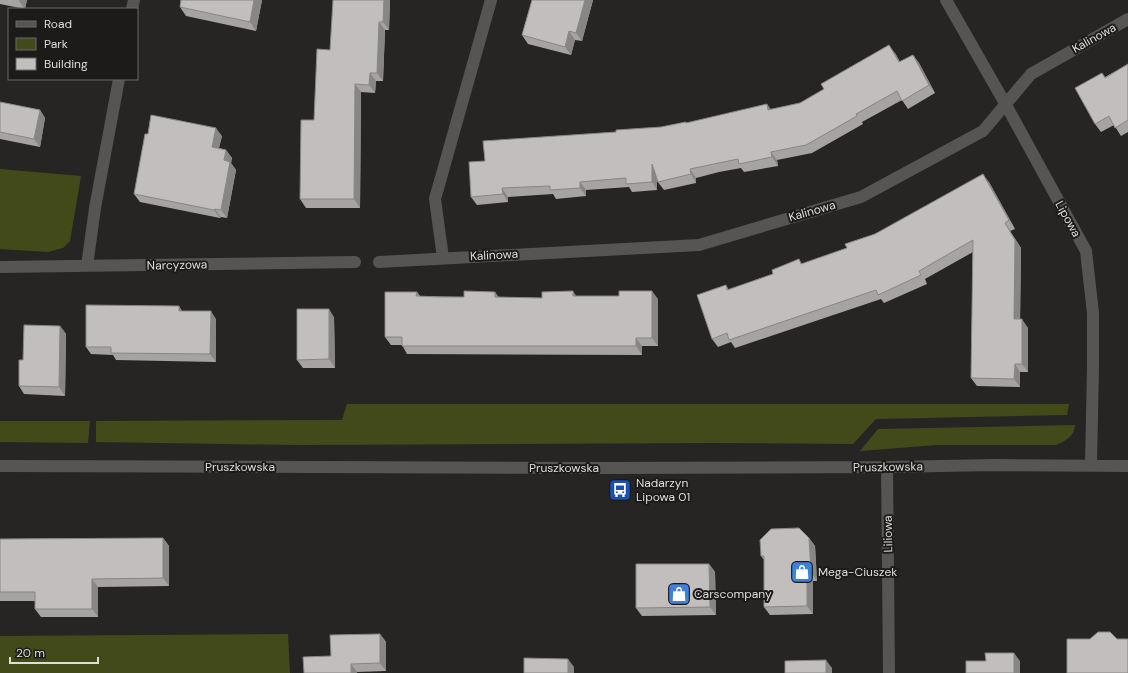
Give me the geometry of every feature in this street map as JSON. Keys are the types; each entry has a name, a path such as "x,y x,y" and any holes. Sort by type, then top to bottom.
{"street":[{"path":"443,258 435,199 491,0"},
{"name":"Lipowa","path":"946,0 1006,105 1086,251 1093,313 1091,465"},
{"name":"Kalinowa","path":"378,262 699,245 861,197 983,131 1031,74 1128,19"},
{"path":"87,266 95,208 119,80"},
{"name":"Narcyzowa","path":"0,267 354,262"},
{"name":"Pruszkowska","path":"0,466 584,468 887,467 995,465 1128,466"},
{"name":"Liliowa","path":"887,467 889,673"}],"green space":[{"path":"0,169 81,176 70,241 63,248 48,252 0,249"},
{"path":"347,404 1069,404 1067,415 876,419 853,444 712,443 297,445 96,442 96,421 342,420"},
{"path":"0,421 90,421 88,443 0,442"},
{"path":"1075,425 1071,436 1056,445 937,445 860,451 878,429"},
{"path":"288,634 290,673 0,673 0,636"}],"building":[{"path":"181,0 254,0 250,22 180,7"},
{"path":"333,0 384,0 383,22 379,22 377,73 370,73 369,85 355,84 354,199 300,199 301,120 314,120 317,49 330,50"},
{"path":"532,0 585,0 576,33 569,31 565,47 522,35"},
{"path":"889,45 899,62 913,55 929,85 902,101 897,91 806,145 771,152 772,157 739,164 738,159 690,169 691,174 658,182 652,164 652,182 626,184 626,178 580,182 580,188 550,190 550,186 502,188 503,194 471,197 469,162 485,161 483,141 616,132 616,130 661,127 686,123 767,104 768,110 800,103 824,89 821,84"},
{"path":"1128,64 1128,120 1115,128 1109,116 1095,124 1075,88 1102,73 1105,78"},
{"path":"0,102 40,110 34,139 0,132"},
{"path":"151,115 216,128 212,147 226,150 224,160 230,162 221,210 214,210 134,194 145,134 148,134"},
{"path":"983,174 1009,220 1005,223 1015,240 1014,319 1022,319 1022,364 1015,364 1014,379 971,378 973,240 919,271 921,275 878,295 876,290 729,340 727,333 712,339 697,295 726,285 727,290 773,274 772,270 799,259 801,264 847,248 845,244 875,234"},
{"path":"464,291 495,292 495,297 542,298 542,292 573,291 573,296 619,296 619,291 652,291 652,338 636,338 636,346 402,346 402,337 385,337 385,292 417,292 416,296 464,297"},
{"path":"86,305 179,306 179,311 211,311 210,354 111,353 111,347 86,347"},
{"path":"297,309 329,309 329,359 297,360"},
{"path":"24,325 60,326 59,387 19,386 19,360 23,360"},
{"name":"Mega-Ciuszek","path":"799,528 809,538 811,572 807,572 807,606 764,607 764,556 761,556 760,540 771,529"},
{"path":"163,538 163,578 92,579 92,609 35,609 35,592 0,592 0,539"},
{"name":"Carscompany","path":"636,564 709,564 710,607 636,608"},
{"path":"1098,632 1110,632 1117,639 1128,639 1128,673 1067,673 1067,639 1090,639"},
{"path":"380,634 380,663 351,664 351,673 304,673 303,657 331,656 330,635"},
{"path":"985,653 1014,653 1014,673 966,673 966,661 986,661"},
{"path":"524,658 568,659 568,673 524,673"},
{"path":"826,660 826,673 785,673 785,661"}],"place":[{"name":"Nadarzyn Lipowa 01","path":"620,490"},
{"name":"Mega-Ciuszek","path":"802,572"},
{"name":"Carscompany","path":"679,594"}]}
